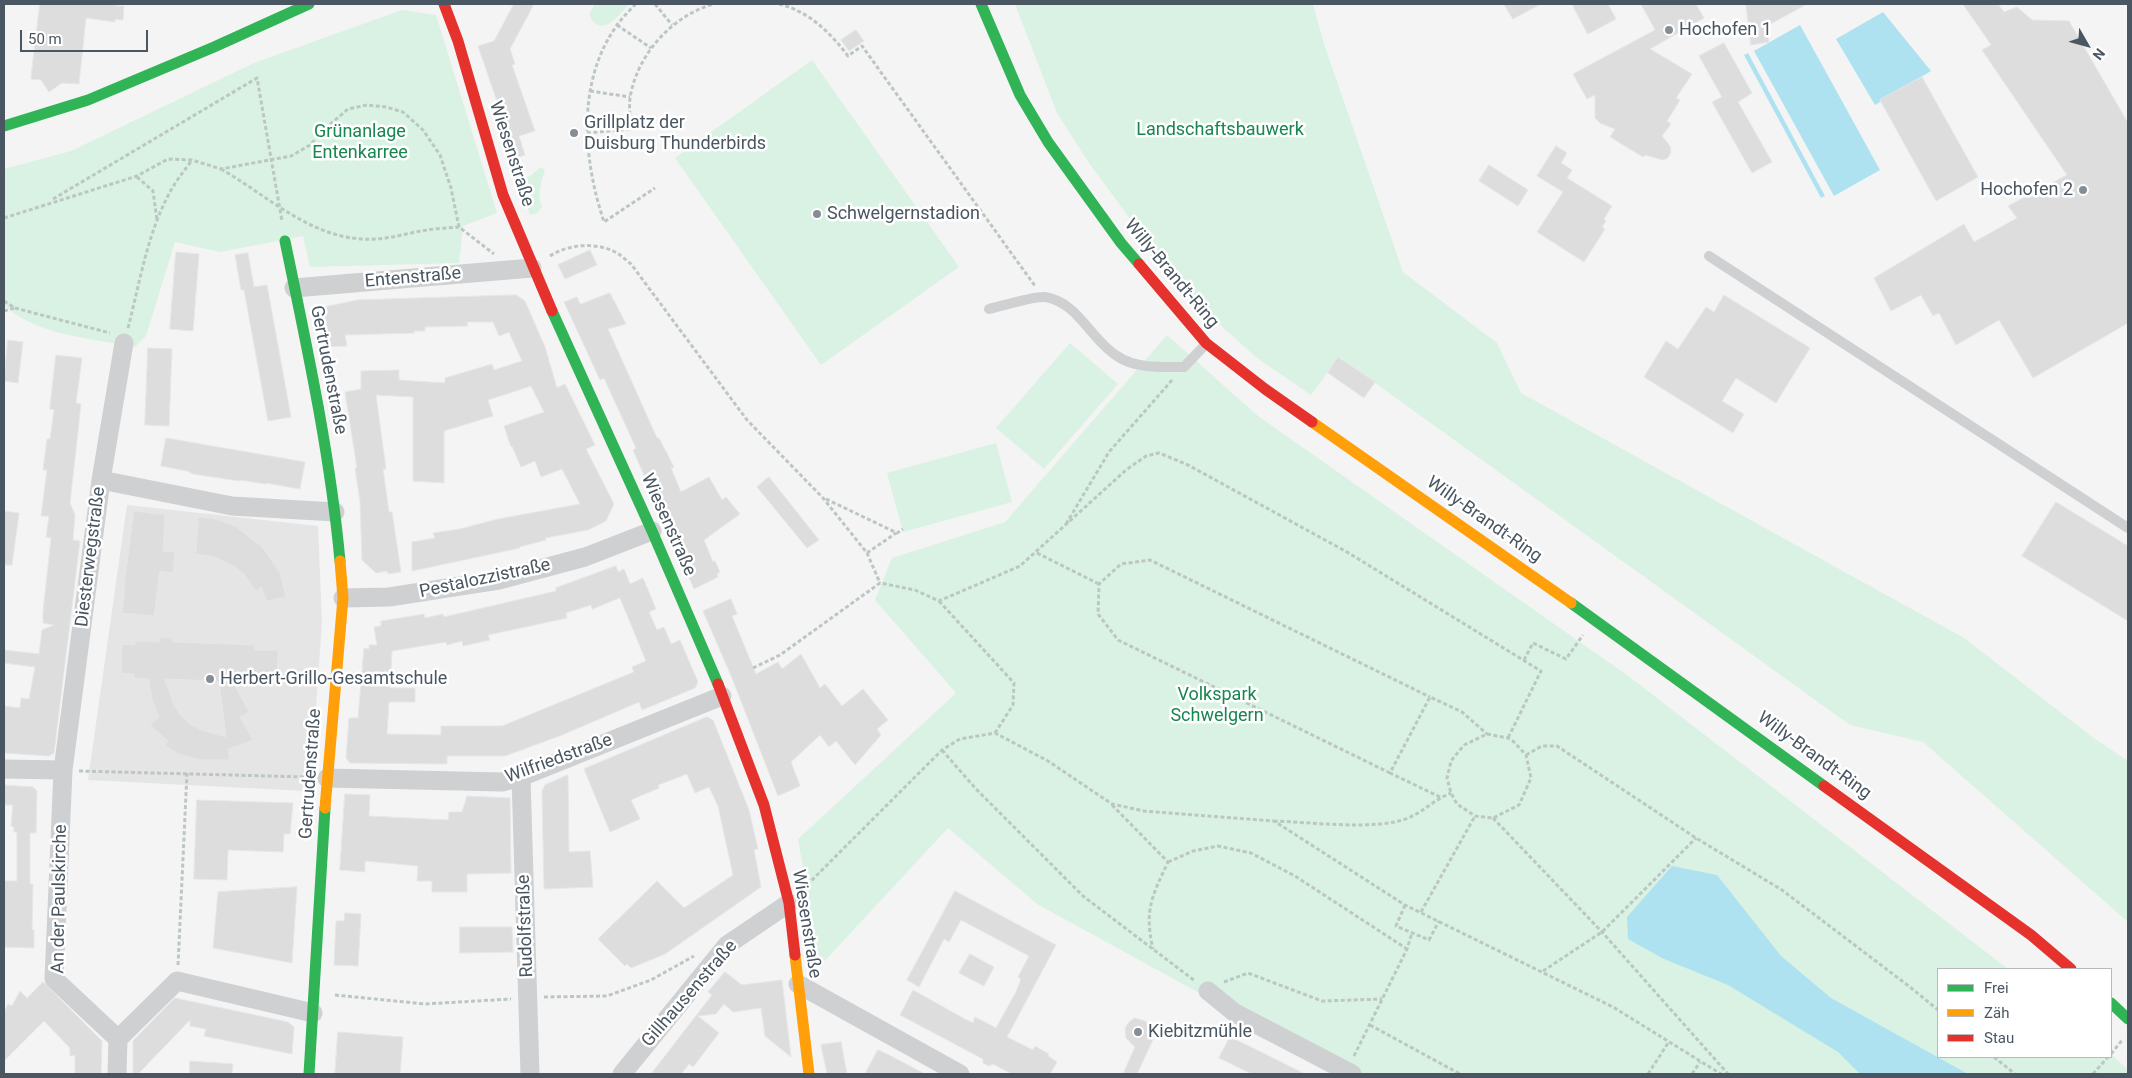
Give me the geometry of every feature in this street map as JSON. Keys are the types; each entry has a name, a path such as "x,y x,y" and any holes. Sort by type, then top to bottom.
{"street":[{"path":"4,126 88,100 214,47 309,4"},
{"name":"Wiesenstraße","path":"444,4 458,41 504,195 522,269 652,531 722,696 764,805 789,903 809,1074"},
{"name":"Willy-Brandt-Ring","path":"981,4 1020,95 1048,142 1121,243 1206,343 1265,389 1594,619 2031,934 2070,968"},
{"name":"Gertrudenstraße","path":"285,241 315,388 335,512 343,598 328,778 308,1074"},
{"name":"Entenstraße","path":"294,288 522,269"},
{"name":"Diesterwegstraße","path":"63,770 101,480 124,344"},
{"path":"101,480 232,506 335,512"},
{"name":"Pestalozzistraße","path":"343,598 389,597 499,580 585,557 652,531"},
{"name":"Wilfriedstraße","path":"328,778 502,782 521,777 722,696"},
{"path":"4,769 63,770"},
{"name":"An der Paulskirche","path":"63,770 54,979 118,1039"},
{"name":"Rudolfstraße","path":"521,777 530,1074"},
{"name":"Gillhausenstraße","path":"622,1074 728,945 789,903"},
{"path":"117,1074 118,1039 177,981 313,1013"},
{"path":"798,984 960,1074"},
{"path":"1208,991 1235,1013 1347,1073"},
{"path":"2112,1005 2128,1019"}],"lane":[{"path":"1709,256 2128,528"},
{"path":"989,309 1043,297 1062,302 1077,315 1099,342 1118,357 1153,367 1184,367 1206,343"}],"path":[{"path":"636,4 617,25 597,59 586,115 587,133 594,191 604,222 655,188"},
{"path":"654,4 672,25"},
{"path":"587,133 631,129 630,97 651,48 672,25 705,6 714,4"},
{"path":"779,4 800,12 820,25 848,56 862,46 1043,297"},
{"path":"617,25 651,48"},
{"path":"47,203 257,78 285,241"},
{"path":"590,91 630,97"},
{"path":"221,169 291,156 310,145 348,109 367,105 386,107 403,112 423,130 440,155 451,188 459,227"},
{"path":"4,218 137,176 168,158 192,160 221,169 302,222 326,232 351,238 374,239 459,227 522,269 559,250 589,245 614,252 631,264 748,420 823,498 867,553 880,583"},
{"path":"4,301 15,308 109,331 124,344 140,284 144,258 157,221 170,193 192,160"},
{"path":"137,176 153,191 157,221"},
{"path":"4,311 15,308"},
{"path":"1064,528 1109,452 1184,367"},
{"path":"938,601 1020,566 1037,553 1126,470 1146,456 1159,452 1188,465 1347,552 1541,671 1508,738"},
{"path":"823,498 897,533"},
{"path":"867,553 902,529"},
{"path":"1037,553 1099,584"},
{"path":"1440,797 1118,640 1098,614 1099,584 1121,564 1150,560 1462,712 1487,734 1508,738 1526,754 1531,778 1518,805 1493,818 1475,816 1456,804 1447,778 1451,761 1464,744 1487,734"},
{"path":"753,668 780,655 880,583 915,590 938,601 1014,683 1013,705 995,733"},
{"path":"1524,660 1533,643 1566,659 1594,619"},
{"path":"1390,773 1430,697"},
{"path":"789,903 942,750 960,739 995,733 1048,761 1112,804 1168,862"},
{"path":"1526,754 1542,746 1557,746 1696,838 1782,890 1937,1009"},
{"path":"942,750 976,789 1083,896 1208,991 1227,980 1248,973 1322,1001 1382,998"},
{"path":"63,770 328,778"},
{"path":"177,981 187,773"},
{"path":"1112,804 1144,811 1274,821 1381,825 1409,818 1440,797 1451,793"},
{"path":"1420,912 1475,816"},
{"path":"1493,818 1602,932 1728,1074"},
{"path":"1274,821 1406,905 1613,1007 1668,1043 1721,1074"},
{"path":"1543,971 1602,932 1696,838"},
{"path":"1153,950 1148,927 1150,900 1168,862 1193,851 1218,846 1251,853 1294,876 1407,949"},
{"path":"1406,905 1396,926 1429,940 1439,921"},
{"path":"1347,1073 1407,949 1412,933"},
{"path":"1370,1025 1460,1074"},
{"path":"2112,1053 2128,1032"},
{"path":"1648,1074 1668,1043"},
{"path":"1995,1058 2015,1074"},
{"path":"2093,1074 2107,1058"},
{"path":"1692,1074 1700,1062"}],"shaded area":[{"name":"Herbert-Grillo-Gesamtschule","path":"127,505 318,526 322,622 313,750 306,791 88,780"}],"green space":[{"path":"595,4 629,4 615,19 604,25 598,25 593,22 589,14"},
{"name":"Landschaftsbauwerk","path":"1015,4 1313,4 1324,44 1403,272 1497,343 1521,393 1964,638 2095,739 2128,761 2128,922 1923,742 1850,725 1339,357 1311,395 1257,358 1209,315 1168,269 1089,163 1057,113"},
{"name":"Grünanlage Entenkarree","path":"402,10 436,15 497,213 463,226 459,263 310,267 303,236 220,252 175,242 146,336 135,347 83,338 48,329 31,323 4,305 4,169 71,151 254,63"},
{"path":"812,60 959,267 821,365 675,158"},
{"path":"541,167 545,170 540,193 542,207 537,213 530,215 520,180 530,176"},
{"name":"Volkspark Schwelgern","path":"1167,335 1258,416 1631,678 2007,968 1937,968 1937,1058 2112,1058 2112,1055 2128,1070 2128,1074 1347,1074 1037,904 948,828 820,966 798,839 956,693 875,600 892,558 1005,522"},
{"path":"1070,343 1118,384 1044,469 996,428"},
{"path":"996,443 1012,502 903,532 887,473"}],"water":[{"path":"1883,12 1931,71 1875,105 1836,39"},
{"path":"1800,25 1880,170 1834,196 1754,51"},
{"path":"1748,53 1825,196 1821,198 1744,55"},
{"path":"1672,866 1717,875 1781,956 1831,998 1968,1074 1860,1074 1838,1052 1728,985 1664,959 1628,939 1627,917"}],"building":[{"path":"40,4 117,4 116,6 124,6 123,20 115,19 115,22 86,18 79,84 62,83 49,92 41,80 31,79"},
{"path":"514,4 534,4 510,49 515,64 512,65 535,131 519,136 525,155 513,159 499,113 501,113 478,46 494,41"},
{"path":"1504,4 1541,4 1513,19"},
{"path":"1572,4 1608,4 1616,19 1588,34"},
{"path":"1641,4 1696,4 1704,18 1650,49 1692,74 1676,98 1680,100 1667,121 1671,124 1662,136 1670,146 1671,152 1668,158 1663,160 1645,155 1643,157 1610,137 1615,129 1600,123 1595,118 1595,95 1587,99 1573,74 1655,30"},
{"path":"1746,4 1807,4 1767,26 1769,42 1751,45"},
{"name":"Hochofen 2","path":"1963,4 1998,4 2004,12 2017,7 2032,20 2069,21 2128,123 2128,323 2033,378 1999,320 1956,345 1939,313 1933,316 1921,295 1891,311 1874,278 1964,224 1974,242 2017,218 2008,206 2067,175 1982,50 1991,45"},
{"path":"856,30 864,41 849,51 841,40"},
{"path":"1724,43 1752,93 1738,102 1772,162 1752,173 1712,102 1722,97 1699,56"},
{"path":"1922,77 1978,177 1936,201 1880,100"},
{"path":"1556,146 1567,153 1561,163 1572,170 1567,178 1612,206 1604,219 1606,221 1602,227 1605,229 1584,262 1537,232 1563,192 1537,176"},
{"path":"1489,165 1528,190 1518,206 1479,181"},
{"path":"590,250 597,265 565,279 558,265"},
{"path":"176,252 199,254 193,331 170,329"},
{"path":"248,253 254,287 267,285 291,417 268,421 244,290 241,290 235,255"},
{"path":"610,293 626,324 608,329 657,438 659,438 674,467 671,468 681,492 709,477 722,500 726,497 740,514 704,540 713,562 715,561 720,572 717,574 718,577 694,589 633,450 636,448 604,378 600,380 564,302 577,297 580,304"},
{"path":"516,295 525,301 545,347 557,388 565,384 595,445 586,449 614,504 606,521 588,530 545,538 546,540 520,548 412,571 412,542 435,538 433,533 580,504 562,469 541,477 535,461 521,467 511,447 504,426 544,412 531,386 488,400 493,416 444,431 444,483 413,481 413,397 376,395 386,469 383,469 389,512 392,512 401,572 388,574 387,571 376,573 362,560 360,501 355,468 357,468 345,392 361,389 361,371 399,370 399,380 445,383 445,378 492,364 494,370 522,361 509,332 499,336 493,322 467,322 468,326 425,327 425,331 414,331 414,333 345,335 347,346 323,347 319,321 321,315 325,312 324,307 357,300"},
{"path":"1724,295 1810,348 1776,403 1736,378 1722,401 1744,414 1733,433 1644,377 1666,341 1678,349 1706,307 1714,312"},
{"path":"8,340 23,342 18,383 4,381"},
{"path":"148,348 172,349 169,426 145,425"},
{"path":"56,355 82,358 76,403 81,404 70,503 75,515 73,540 80,541 54,753 49,756 4,753 4,706 20,708 21,698 29,699 35,667 4,663 4,650 39,654 42,630 54,625 43,623 51,538 46,537 49,516 41,516 47,470 43,470 47,439 50,439 54,410 50,409"},
{"path":"1338,357 1375,382 1364,398 1328,373"},
{"path":"166,438 305,462 300,489 193,474 161,466"},
{"path":"769,477 819,540 807,548 757,487"},
{"path":"2056,502 2128,546 2128,621 2022,556"},
{"path":"4,511 19,513 12,565 4,565"},
{"path":"134,511 165,515 163,551 175,552 173,573 160,571 154,616 122,613"},
{"path":"199,517 215,519 235,526 262,547 280,573 286,597 267,601 261,587 256,591 245,575 234,566 215,557 196,554"},
{"path":"616,566 618,572 624,569 630,584 643,578 656,609 649,612 657,630 664,627 671,644 680,640 698,682 695,688 642,710 639,702 562,735 505,756 447,756 447,764 350,763 346,758 349,718 358,718 364,648 369,649 369,645 377,645 374,627 381,626 381,621 424,614 425,618 443,614 444,617 556,591 556,588","holes":["620,598 646,661 632,667 634,672 502,726 441,726 441,735 387,734 389,702 415,702 415,688 390,688 392,651 446,642 447,645 462,641 463,646 490,640 488,635 567,618 566,613 591,605 592,609"]},
{"path":"731,599 737,614 732,616 756,674 778,662 782,669 801,654 820,688 825,684 842,706 863,689 888,720 877,729 881,735 855,765 836,741 829,747 820,735 791,762 800,786 778,796 732,678 703,611"},
{"path":"159,637 172,638 172,642 255,645 255,650 278,650 277,679 254,678 254,683 233,682 249,712 240,717 253,740 228,749 230,760 200,760 179,754 165,746 168,741 150,725 159,717 152,700 149,679 134,678 134,674 121,673 122,644 135,645 135,641 159,642","holes":["165,679 219,681 226,737 201,730 181,716 174,705"]},
{"path":"707,717 713,720 749,810 758,849 754,850 761,887 665,954 631,968 627,964 625,966 598,939 657,881 684,908 733,875 718,806 709,787 695,793 687,774 658,785 659,788 631,800 640,819 610,832 584,769"},
{"path":"568,775 569,852 590,851 593,887 544,889 542,791 545,785"},
{"path":"4,785 33,787 37,791 36,833 30,833 30,884 33,884 32,930 34,930 34,948 4,947 4,881 17,881 17,832 14,832 14,827 11,826 13,805 4,805"},
{"path":"345,794 370,795 369,816 448,820 449,812 462,812 467,796 510,798 511,873 467,874 467,892 432,892 432,881 417,881 418,866 365,861 365,872 340,870"},
{"path":"197,800 293,803 290,834 284,834 283,852 228,850 227,880 194,879"},
{"path":"297,887 292,963 213,948 218,892"},
{"path":"955,891 1056,945 1007,1037 1033,1050 1035,1046 1049,1054 1048,1056 1057,1062 1050,1074 1012,1074 993,1064 989,1066 983,1063 983,1059 900,1015 913,990 973,1023 975,1017 996,1028 1016,992 1021,979 1018,977 1029,956 961,920 949,942 944,939 919,987 907,980"},
{"path":"345,913 361,914 358,966 334,965 336,921 344,921"},
{"path":"460,927 512,927 513,952 460,953"},
{"path":"970,954 994,967 984,986 959,973"},
{"path":"725,972 742,985 782,980 791,1057 765,1036 761,1008 733,1012 724,1004 716,1014 698,1016 719,1033 693,1067 689,1064 681,1074 651,1074 712,995 708,992"},
{"path":"43,982 102,1041 101,1074 75,1074 75,1055 70,1056 70,1048 44,1021 4,1061 4,1012 8,1004 12,1006 20,991 27,998"},
{"path":"175,998 288,1022 294,1027 292,1054 204,1036 206,1029 190,1026 190,1020 138,1074 133,1074 133,1041"},
{"path":"1135,1018 1145,1021 1157,1031 1137,1074 1123,1074 1135,1047 1126,1038 1125,1028"},
{"path":"338,1032 403,1037 400,1074 335,1074"},
{"path":"1230,1037 1305,1074 1252,1074 1219,1058"},
{"path":"841,1042 847,1074 827,1074 821,1045"},
{"path":"878,1050 889,1055 925,1074 865,1074"},
{"path":"190,1061 233,1064 232,1074 190,1074"}],"traffic: fast":[{"path":"4,126 88,100 214,47 309,4"},
{"path":"981,4 1020,95 1048,142 1121,243 1139,264"},
{"path":"285,241 324,440 340,561"},
{"path":"552,311 652,531 718,684"},
{"path":"1571,603 1824,786"},
{"path":"309,1074 325,808"},
{"path":"2112,1004 2128,1019"}],"traffic: slow":[{"path":"1312,422 1571,603"},
{"path":"325,808 343,598 340,561"},
{"path":"795,955 809,1074"}],"traffic: jam":[{"path":"444,4 458,41 503,195 552,311"},
{"path":"1139,264 1206,343 1265,389 1312,422"},
{"path":"718,684 764,805 789,903 795,955"},
{"path":"1824,786 2031,935 2070,968"}],"place":[{"name":"Hochofen 1","path":"1669,30"},
{"name":"Grillplatz der Duisburg Thunderbirds","path":"574,133"},
{"name":"Hochofen 2","path":"2083,190"},
{"name":"Schwelgernstadion","path":"817,214"},
{"name":"Herbert-Grillo-Gesamtschule","path":"210,679"},
{"name":"Kiebitzmühle","path":"1138,1032"}]}
